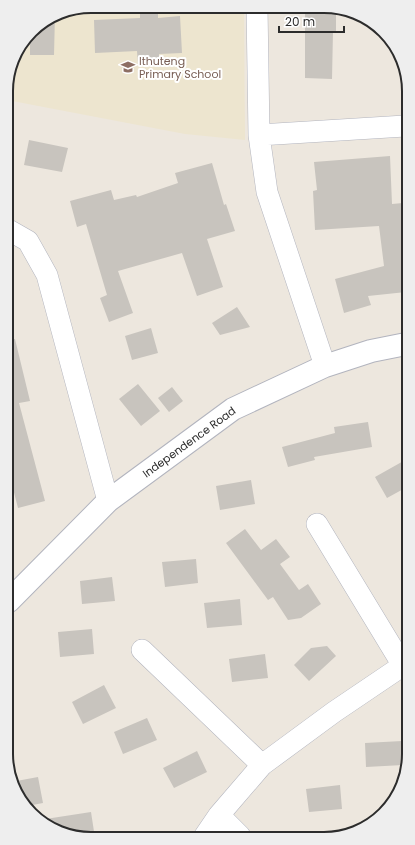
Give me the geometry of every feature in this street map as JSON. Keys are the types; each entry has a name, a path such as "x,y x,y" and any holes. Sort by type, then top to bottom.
{"street":[{"path":"258,13 259,134 267,192 325,366"},
{"path":"259,134 402,126"},
{"path":"13,232 28,241 47,275 108,501"},
{"name":"Independence Road","path":"13,598 108,501 233,410 325,366 371,351 402,345"},
{"path":"317,524 402,658"},
{"path":"142,650 262,765"},
{"path":"207,832 219,815 262,765 402,665"},
{"path":"219,815 236,832"}],"shaded area":[{"name":"Ithuteng Primary School","path":"244,13 245,140 185,134 13,101 13,86 21,56 29,43 52,23 66,17 81,14"}],"building":[{"path":"140,13 158,13 158,18 180,16 182,53 159,54 159,64 138,65 137,51 95,53 94,20 140,18"},
{"path":"305,13 336,14 336,31 333,31 332,79 305,78"},
{"path":"55,22 54,55 30,55 30,42 40,32"},
{"path":"29,140 68,148 62,172 24,165"},
{"path":"390,156 392,204 402,203 402,292 368,296 371,305 344,313 335,279 384,266 379,226 315,230 313,191 317,190 314,162"},
{"path":"212,163 224,205 226,204 235,231 207,239 223,287 197,296 182,253 118,271 133,313 109,322 100,298 107,295 86,224 77,227 70,201 111,190 114,200 136,195 137,197 178,183 175,173"},
{"path":"237,307 250,327 220,335 212,323"},
{"path":"151,328 158,353 132,360 125,336"},
{"path":"13,339 15,339 30,401 19,403 45,501 18,508 13,489"},
{"path":"138,384 160,411 141,426 119,399"},
{"path":"172,387 183,401 169,412 158,398"},
{"path":"368,422 372,447 314,457 315,460 288,467 282,447 335,433 334,427"},
{"path":"402,462 402,490 387,498 375,477"},
{"path":"251,480 255,504 220,510 216,486"},
{"path":"245,529 261,550 276,539 290,557 280,564 299,590 308,584 321,604 301,618 288,620 273,597 268,600 226,543"},
{"path":"196,559 198,583 165,587 162,562"},
{"path":"112,577 115,601 82,604 80,581"},
{"path":"240,599 242,625 207,628 204,603"},
{"path":"92,629 94,654 60,657 58,632"},
{"path":"327,646 336,656 309,681 294,665 311,648"},
{"path":"265,654 268,678 232,682 229,659"},
{"path":"104,685 116,708 83,724 72,702"},
{"path":"147,718 157,740 123,754 114,732"},
{"path":"402,741 401,765 366,767 365,743"},
{"path":"197,751 207,772 174,788 163,768"},
{"path":"38,777 43,803 32,805 21,789 18,781"},
{"path":"340,785 342,809 309,812 306,789"},
{"path":"91,812 94,832 71,829 47,819"}],"place":[{"name":"Ithuteng Primary School","path":"128,67"}]}
